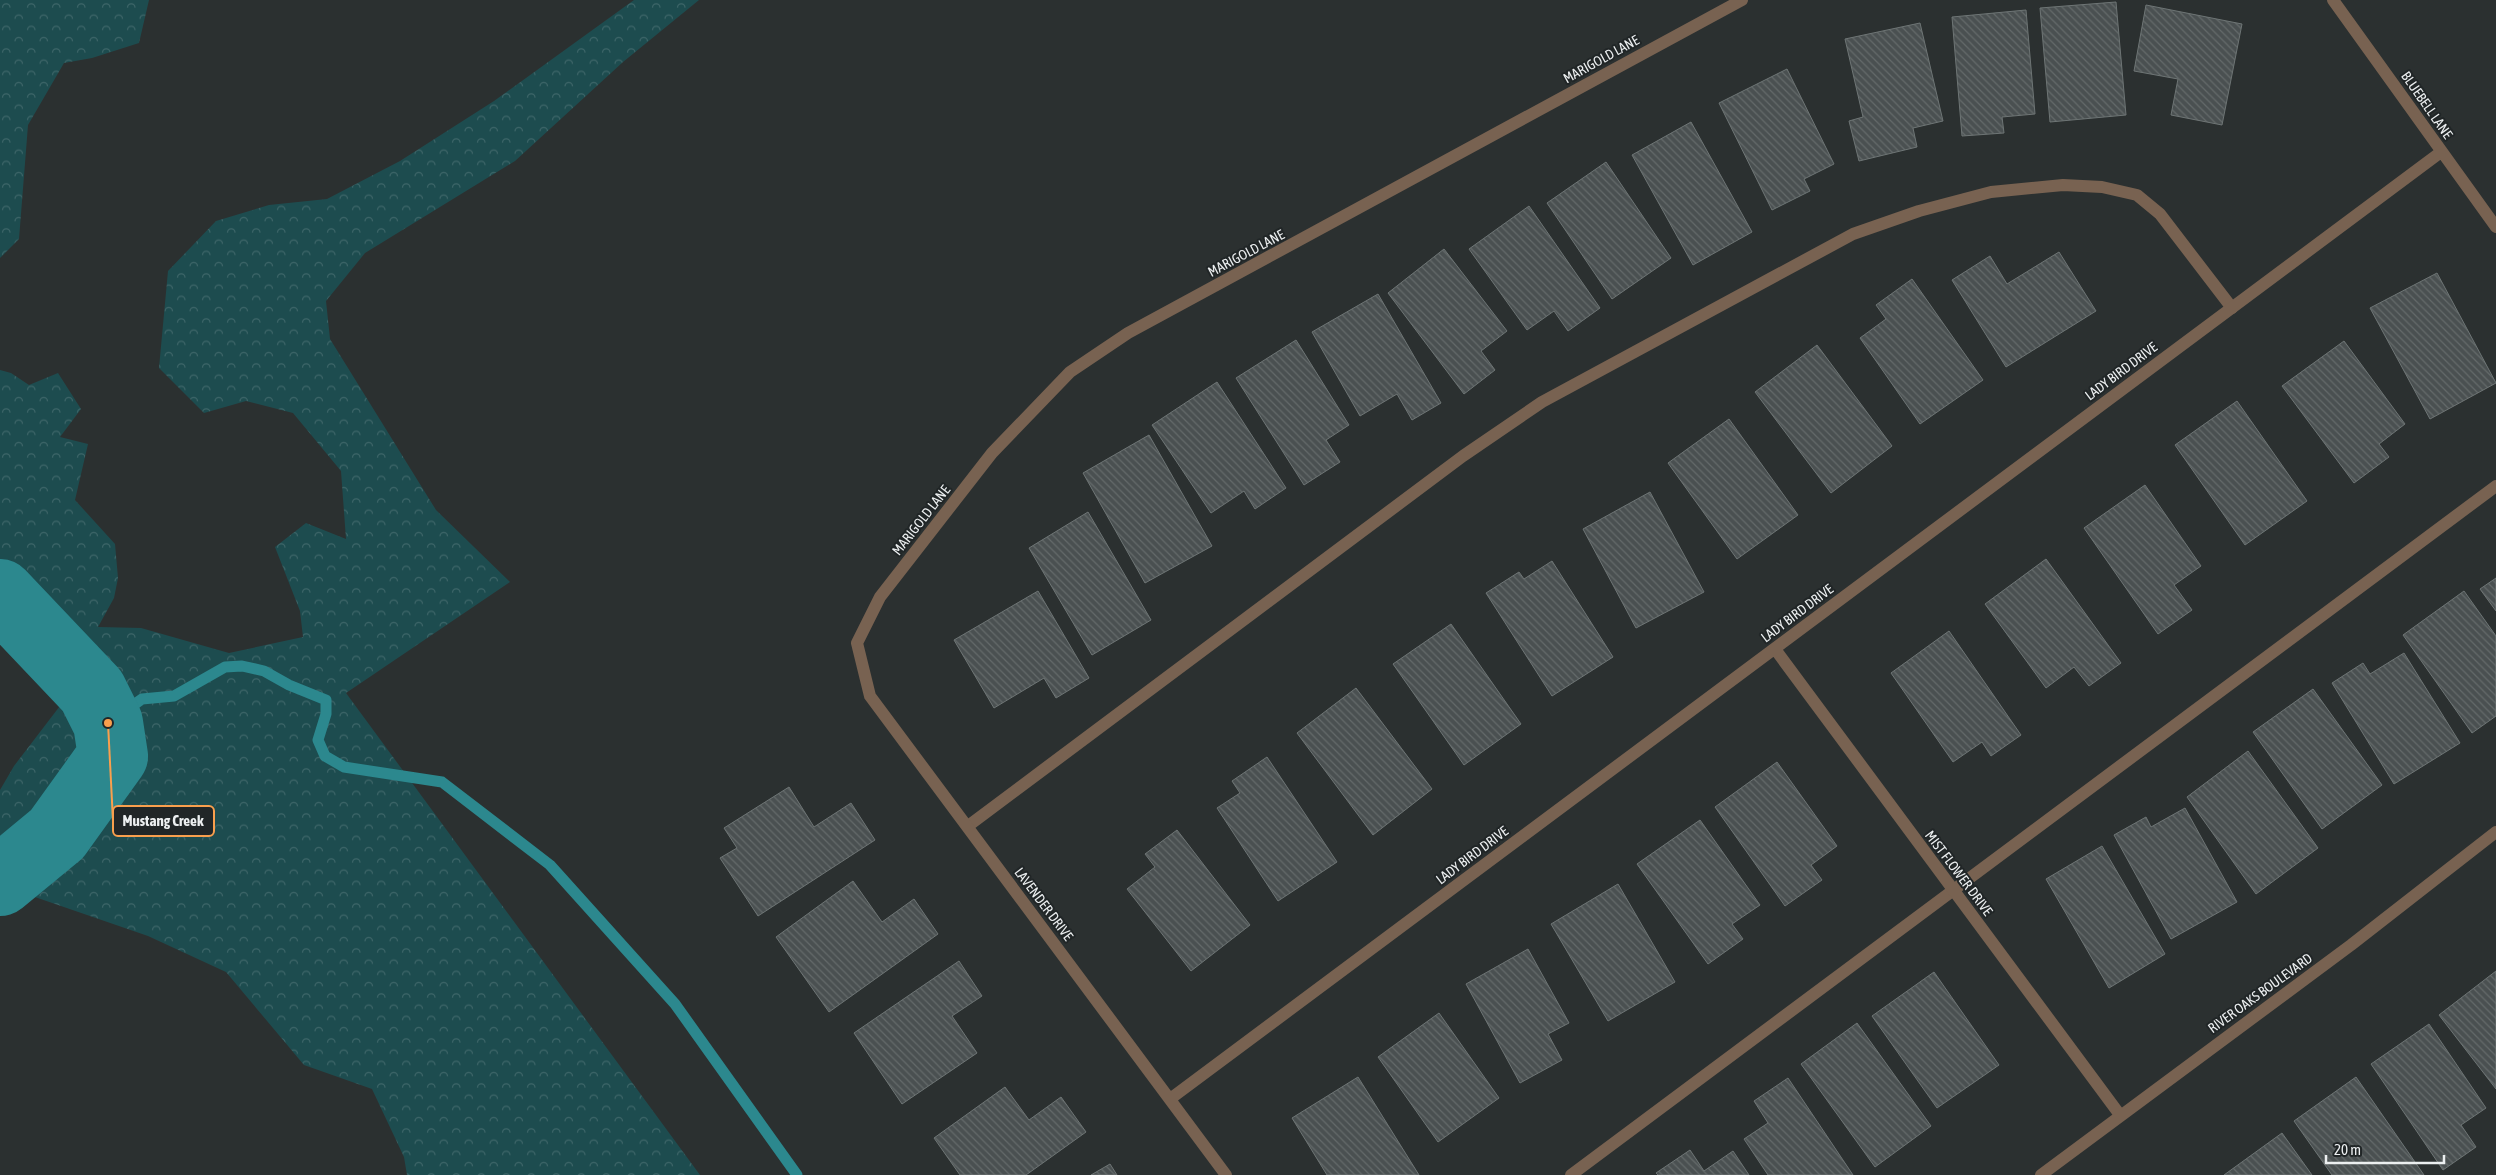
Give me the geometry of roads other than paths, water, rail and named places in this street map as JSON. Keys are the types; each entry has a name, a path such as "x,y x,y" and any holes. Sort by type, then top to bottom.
{"street":[{"name":"MARIGOLD LANE","path":"857,643 880,597 992,453 1070,372 1128,334 1742,0"},
{"name":"BLUEBELL LANE","path":"2333,0 2496,227"},
{"name":"LADY BIRD DRIVE","path":"1170,1099 2442,152"},
{"path":"968,826 1454,462 1542,402 1853,234 1919,211 1991,192 2063,185 2102,187 2137,195 2160,214 2232,308"},
{"path":"1571,1175 2496,486"},
{"name":"LAVENDER DRIVE","path":"857,643 870,696 1226,1175"},
{"name":"MIST FLOWER DRIVE","path":"1775,648 2120,1115"},
{"name":"RIVER OAKS BOULEVARD","path":"2040,1175 2351,945 2496,832"}],"waterway":[{"path":"0,594 92,691 108,723 113,756 57,834 0,881"},
{"path":"108,723 142,699 174,696 225,667 242,666 264,671 289,685 326,700 326,714 318,740 325,756 344,767 442,782 550,865 675,1004 797,1175"}],"place":[{"name":"Mustang Creek","path":"108,723"}]}
